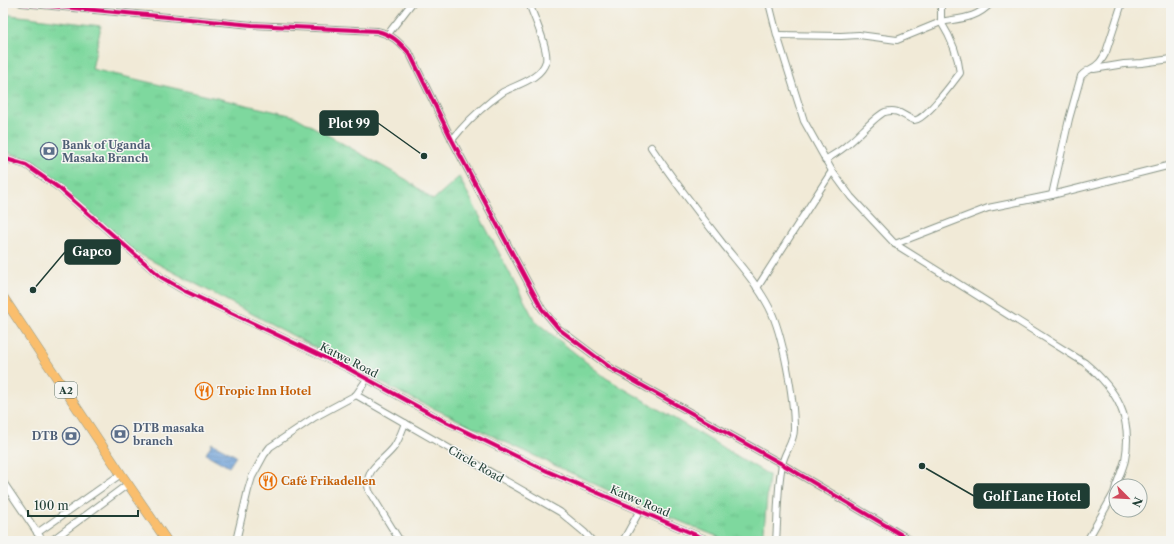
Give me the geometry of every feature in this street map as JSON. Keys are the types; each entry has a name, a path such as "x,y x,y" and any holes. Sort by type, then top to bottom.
{"main road":[{"name":"A2","path":"3,297 167,541"}],"street":[{"path":"22,3 64,5 252,26 377,31 388,34 410,54 452,140 542,309 559,329 611,368 782,464 912,541"},
{"path":"388,34 412,3"},
{"path":"452,140 464,125 489,102 502,93 531,79 541,71 546,60 545,48 528,3"},
{"path":"769,3 777,35 804,121 825,160 851,197 895,244 1085,363 1101,376 1113,391 1123,411 1127,433 1125,460 1119,478"},
{"path":"825,160 848,145 863,130 885,112 900,111 914,120 919,120 960,73 959,59 951,39 941,22 941,3"},
{"path":"777,35 858,35 897,40 941,22 975,15 991,3"},
{"path":"1052,195 1069,119 1081,76 1099,64 1106,52 1122,3"},
{"path":"941,12 954,19"},
{"path":"1088,70 1124,64 1142,64 1171,59"},
{"path":"651,146 676,184 757,288 770,308 779,335 792,399 794,429 792,442 782,464 776,541"},
{"name":"Katwe Road","path":"3,158 26,165 59,188 161,277 185,291 293,341 444,421 547,472 640,510 710,541"},
{"path":"895,244 988,208 1052,195 1171,165"},
{"path":"757,288 832,171"},
{"path":"236,541 252,477 270,447 314,417 356,395 367,379"},
{"name":"Circle Road","path":"356,395 560,512 584,532 592,541"},
{"path":"400,541 369,491 367,482 368,475 373,468 388,454 395,444 405,423"},
{"path":"37,533 121,474"},
{"path":"3,482 43,541"},
{"path":"52,541 128,484"},
{"path":"1087,541 1108,504"},
{"path":"623,541 640,510"}],"green space":[{"path":"3,14 101,26 92,69 294,116 407,180 433,200 459,177 535,321 606,378 769,475 763,541 728,541 633,502 403,394 128,248 28,159 3,151"}],"water":[{"path":"212,443 236,456 229,467 206,454"}],"cycle path":[{"path":"21,3 252,25 377,31 392,37 410,54 452,140 542,309 559,329 611,368 782,464 912,541"},
{"path":"3,158 26,165 59,188 161,277 185,291 349,369 444,421 547,471 710,541"}],"place":[{"name":"Bank of Uganda Masaka Branch","path":"49,151"},
{"name":"Plot 99","path":"424,156"},
{"name":"Gapco","path":"33,290"},
{"name":"Tropic Inn Hotel","path":"204,391"},
{"name":"DTB masaka branch","path":"120,434"},
{"name":"DTB","path":"71,436"},
{"name":"Golf Lane Hotel","path":"922,466"},
{"name":"Café Frikadellen","path":"268,481"}]}
